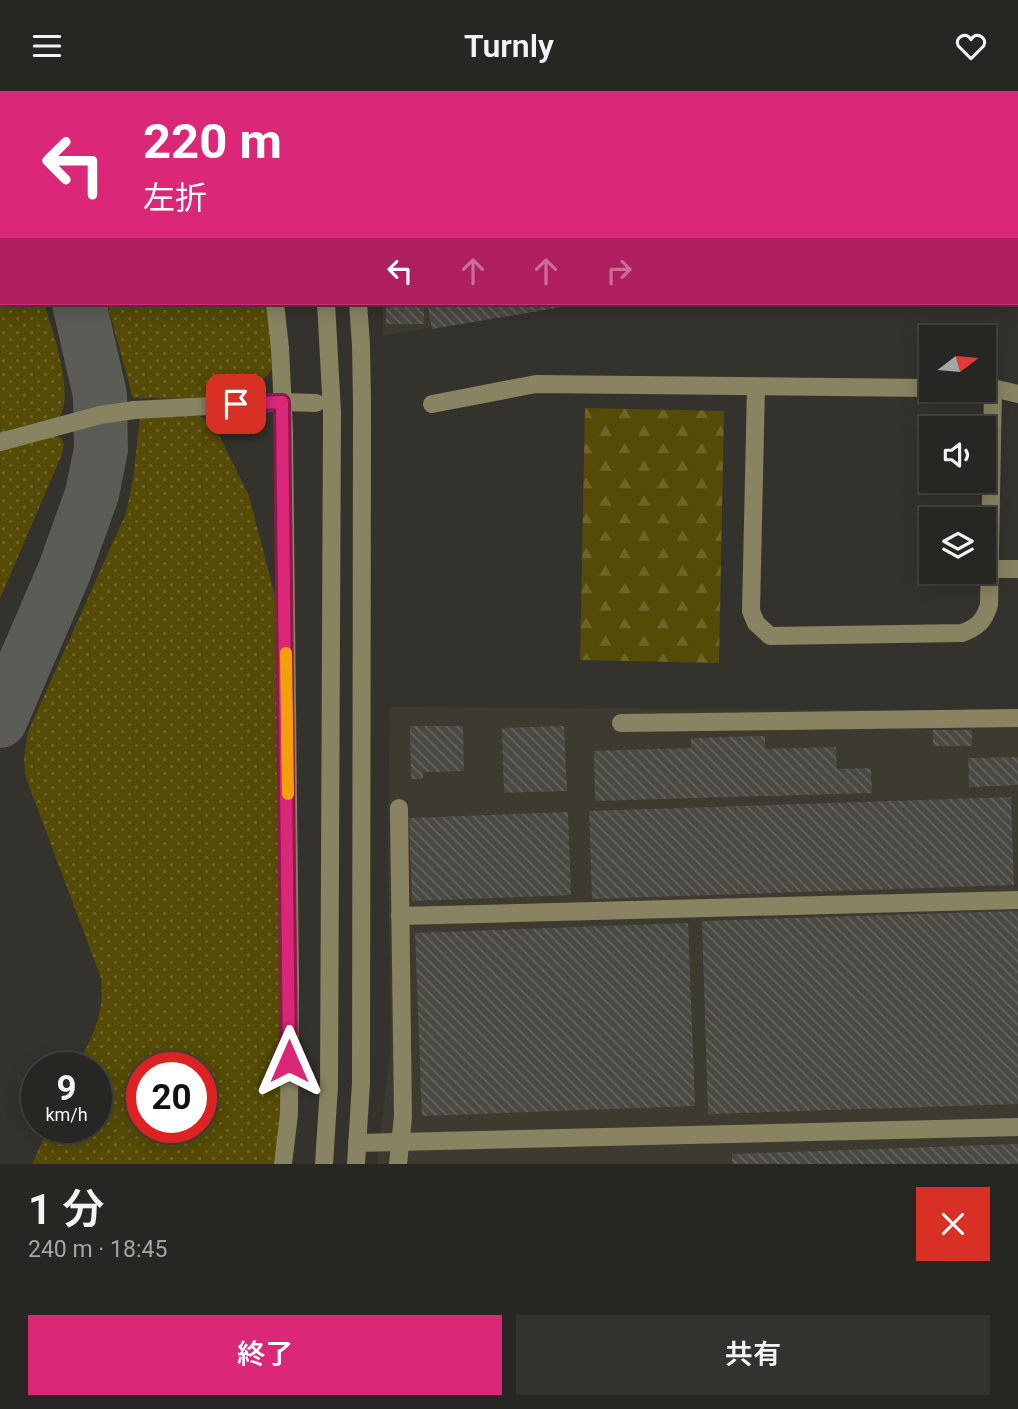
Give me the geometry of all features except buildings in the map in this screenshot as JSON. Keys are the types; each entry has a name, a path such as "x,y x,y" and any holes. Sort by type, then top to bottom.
{"street":[{"path":"275,305 282,402 290,981 289,1114 283,1164"},
{"path":"324,1164 329,1086 332,439 326,305"},
{"path":"356,1164 361,1083 362,474 358,305"},
{"path":"432,404 536,384 919,388"},
{"path":"756,387 751,611 756,622 770,636 962,633 976,628 985,618 989,605 990,584"},
{"path":"996,390 1018,394"},
{"path":"0,442 122,411 282,402 316,403"},
{"path":"988,403 989,507"},
{"path":"996,569 1018,569"},
{"path":"621,723 1018,719"},
{"path":"398,808 403,1117 398,1164"},
{"path":"400,916 1018,900"},
{"path":"357,1143 1018,1127"}],"shaded area":[{"path":"383,305 555,305 383,336"},
{"path":"390,707 1018,711 1018,1164 377,1164 391,1046 388,864"}],"green space":[{"path":"0,305 45,305 62,366 64,401 61,414 53,422 0,437"},
{"path":"108,305 272,305 276,357 266,377 233,393 190,398 133,398"},
{"path":"585,408 724,411 719,663 580,660"},
{"path":"198,416 208,420 218,433 249,496 278,607 286,1098 278,1164 32,1164 42,1143 112,1143 112,1052 84,1052 99,1014 101,978 26,778 24,758 28,732 126,513 133,480 140,417"},
{"path":"54,435 61,438 64,444 62,454 0,599 0,448"}],"taxiway":[{"path":"0,721 64,572 92,494 101,449 100,395 79,305"}],"slow traffic":[{"path":"286,653 288,794"}],"route":[{"path":"236,404 282,402 289,1061"}]}
